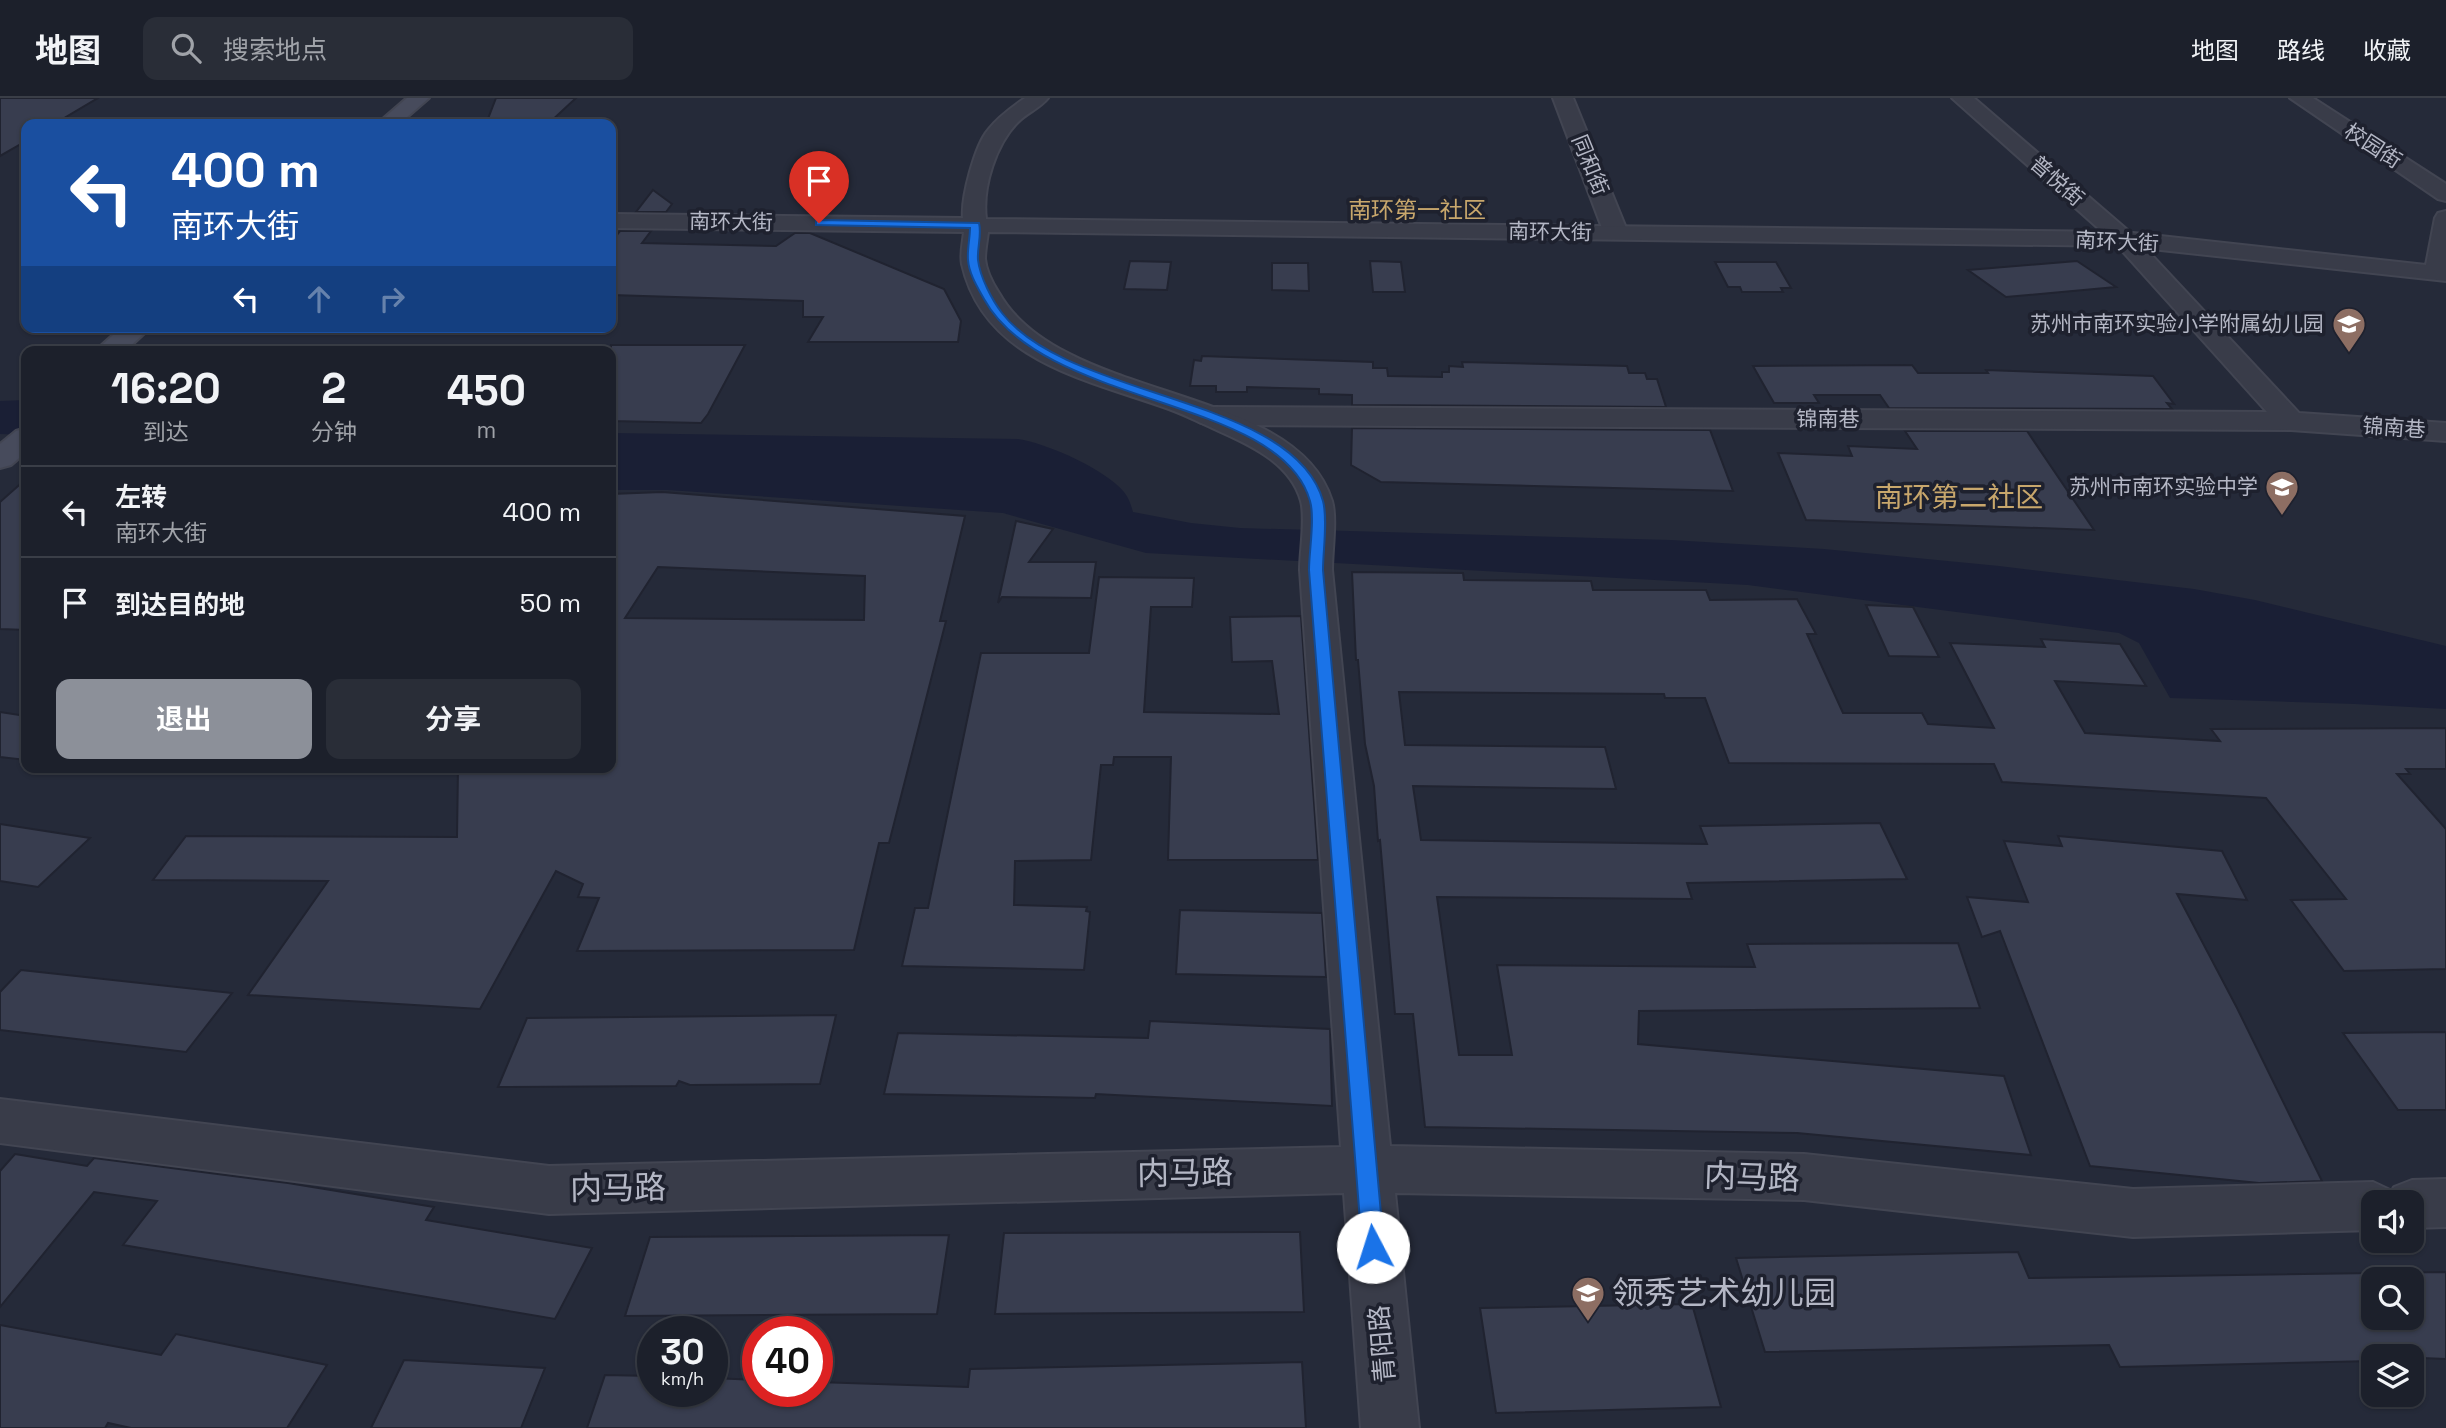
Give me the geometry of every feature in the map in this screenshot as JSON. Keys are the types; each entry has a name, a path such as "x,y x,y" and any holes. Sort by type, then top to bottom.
{"main road":[{"path":"393,119 419,98"},
{"path":"410,119 435,98"},
{"path":"114,346 131,333"},
{"path":"138,346 153,333"},
{"path":"11,444 21,425"}],"street":[{"name":"青阳路","path":"1038,98 1014,115 995,134 975,195 973,261 981,284 998,315 1023,338 1049,355 1091,375 1181,404 1256,437 1288,458 1305,478 1317,502 1316,570 1390,1428"},
{"name":"同和街","path":"1563,98 1616,233"},
{"name":"普悦街","path":"1962,98 2124,239 2291,421"},
{"name":"校园街","path":"2300,98 2446,194"},
{"path":"2443,276 2446,218"},
{"name":"南环大街","path":"616,220 2124,239 2443,276"},
{"name":"锦南巷","path":"1209,416 2291,421 2446,432"},
{"name":"内马路","path":"0,1121 549,1190 1366,1169 1804,1177 2133,1213 2361,1206"},
{"path":"2424,1204 2446,1203"}],"water":[{"path":"21,400 21,435 0,434 0,401"},
{"path":"616,433 1018,439 1060,452 1104,475 1124,492 1133,512 1191,523 1240,528 1671,540 1824,549 2194,589 2255,600 2446,646 2446,709 2170,698 2139,643 2119,633 1748,585 1146,553 1003,513 668,490 616,490"}],"building":[{"path":"0,98 98,98 62,119 21,119 21,144 0,156"},
{"path":"496,98 576,98 553,119 488,119"},
{"path":"653,190 672,204 666,212 636,212"},
{"path":"620,231 651,231 642,243 776,246 795,233 810,233 944,289 961,321 958,342 808,342 823,317 803,317 803,301 616,295 616,236"},
{"path":"1130,261 1171,262 1167,290 1124,289"},
{"path":"1370,261 1401,262 1405,292 1373,292"},
{"path":"2077,261 2116,287 2006,297 1968,270"},
{"path":"1715,262 1776,262 1791,288 1781,288 1783,292 1742,292 1740,287 1728,287"},
{"path":"1272,263 1308,263 1309,291 1272,290"},
{"path":"745,345 701,423 616,421 616,346 611,346"},
{"path":"1202,356 1373,362 1373,368 1387,368 1388,376 1442,377 1442,372 1449,372 1449,366 1463,367 1462,362 1627,366 1629,373 1645,373 1647,379 1657,379 1666,407 1352,405 1352,395 1319,394 1319,389 1247,387 1247,392 1216,392 1216,386 1190,386 1194,360 1201,361"},
{"path":"1912,365 1918,373 1988,373 1986,370 2153,376 2174,404 2167,403 2172,409 1889,408 1880,395 1814,395 1819,403 1774,403 1753,366"},
{"path":"1352,428 1710,430 1733,491 1381,482 1351,465"},
{"path":"1905,431 2027,431 2094,530 1806,520 1778,453 1852,456 1848,446 1917,449"},
{"path":"21,483 21,630 0,629 0,502"},
{"path":"662,492 965,516 940,621 946,621 889,843 879,843 854,950 577,951 599,898 578,897 583,884 556,871 480,1009 248,995 328,881 153,880 186,836 457,837 458,773 616,773 616,494","holes":["658,567 865,576 864,620 625,618"]},
{"path":"1016,521 1053,529 1029,562 1096,562 1091,598 1002,597 998,603"},
{"path":"1352,572 1463,573 1464,580 1591,581 1593,590 1706,590 1710,600 1797,599 1816,634 1807,634 1843,713 1922,713 1928,724 1994,728 1950,643 2045,647 2041,639 2120,644 2146,686 2055,681 2085,733 2220,741 2211,729 2446,728 2446,769 2406,769 2410,774 2397,774 2446,829 2446,969 2344,971 2291,900 2346,899 2266,798 2002,782 1994,764 1729,763 1705,698 1665,698 1664,694 1399,692 1405,745 1605,747 1616,789 1413,786 1421,840 1707,844 1700,826 1880,823 1907,879 1687,883 1692,899 1437,897 1459,1055 1512,1055 1497,965 1755,967 1747,944 1958,943 1980,1008 1639,1011 1638,1044 2004,1076 2031,1155 1797,1133 1425,1127 1413,1014 1395,1014 1380,840 1378,841 1374,786 1365,744 1356,660"},
{"path":"1099,577 1194,578 1192,607 1151,607 1144,712 1279,714 1272,661 1232,662 1230,617 1301,616 1318,860 1168,860 1171,757 1114,757 1113,765 1101,765 1091,860 1015,861 1014,905 1087,907 1086,911 1090,912 1084,970 902,966 915,908 928,908 981,653 1089,653"},
{"path":"1866,605 1913,607 1939,657 1889,656"},
{"path":"0,712 21,715 21,759 0,757"},
{"path":"0,824 90,838 38,887 0,881"},
{"path":"2058,836 2222,851 2247,900 2177,894 2237,1008 2322,1181 2259,1183 2090,1166 2000,931 1982,937 1967,897 2028,902 2004,841 2062,846"},
{"path":"1180,910 1322,913 1326,977 1176,974"},
{"path":"21,970 232,993 186,1052 0,1030 0,992"},
{"path":"836,1015 820,1084 690,1085 679,1081 676,1086 498,1087 527,1018"},
{"path":"1150,1021 1330,1029 1332,1106 1096,1094 1095,1098 884,1094 898,1033 1148,1038"},
{"path":"2446,1032 2446,1110 2398,1110 2343,1033"},
{"path":"15,1154 87,1166 94,1158 288,1183 434,1207 426,1220 592,1248 555,1319 123,1245 157,1201 94,1192 0,1307 0,1171"},
{"path":"1300,1232 1304,1312 995,1314 1004,1233"},
{"path":"949,1235 937,1314 625,1316 650,1237"},
{"path":"2018,1252 2029,1278 2361,1273 2361,1330 2424,1330 2424,1272 2446,1272 2446,1359 2424,1358 2424,1344 2361,1344 2361,1361 2120,1367 2109,1345 1765,1352 1736,1258"},
{"path":"1692,1304 1721,1407 1496,1413 1480,1308"},
{"path":"0,1325 161,1355 176,1334 327,1365 287,1428 131,1428 108,1423 105,1428 0,1428"},
{"path":"404,1360 545,1368 521,1428 371,1428"},
{"path":"1302,1362 1306,1428 587,1428 605,1375 637,1376 637,1407 728,1407 728,1379 742,1379 742,1407 833,1407 833,1383 968,1387 970,1369"}],"place":[{"name":"苏州市南环实验小学附属幼儿园","path":"2349,354"},
{"name":"苏州市南环实验中学","path":"2282,517"},
{"name":"领秀艺术幼儿园","path":"1588,1323"}],"district":[{"name":"南环第一社区","path":"1417,210"},
{"name":"南环第二社区","path":"1959,497"}],"route":[{"path":"819,223 975,225 973,261 981,284 998,315 1023,338 1049,355 1091,375 1181,404 1256,437 1288,458 1305,478 1317,502 1316,570 1373,1247"}]}
